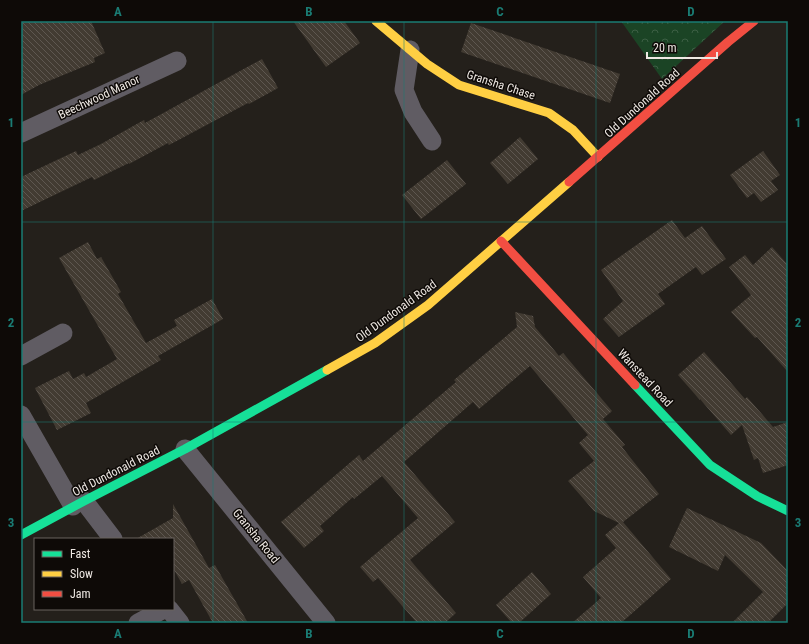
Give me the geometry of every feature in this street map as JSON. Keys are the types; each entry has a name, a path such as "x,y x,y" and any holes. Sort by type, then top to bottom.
{"street":[{"name":"Gransha Chase","path":"376,21 427,64 459,85 549,113 573,130 598,158"},
{"name":"Old Dundonald Road","path":"21,535 78,503 185,449 375,343 428,305 501,240 598,158 728,42 754,21"},
{"path":"410,50 404,90 413,112 432,141"},
{"name":"Beechwood Manor","path":"21,133 177,61"},
{"name":"Wanstead Road","path":"501,240 710,465 757,496 788,511"},
{"path":"21,356 63,333"},
{"path":"21,415 78,503 113,538"},
{"name":"Gransha Road","path":"185,449 326,623"},
{"path":"138,623 162,610"},
{"path":"170,610 180,623"}],"green space":[{"path":"621,21 725,21 662,79"}],"building":[{"path":"21,21 91,21 105,53 94,58 95,62 39,85 21,95"},
{"path":"293,21 344,21 360,43 326,67"},
{"path":"471,23 620,74 610,103 461,52"},
{"path":"262,59 278,88 169,145 168,143 129,164 94,180 92,177 21,211 21,177 76,151 78,155 144,120 145,123"},
{"path":"520,137 538,159 508,184 490,163"},
{"path":"763,151 780,175 771,181 778,190 761,202 754,193 747,198 730,175"},
{"path":"447,160 466,184 421,219 402,195"},
{"path":"672,220 685,238 702,226 726,259 702,275 696,267 658,294 665,304 619,337 603,319 623,301 601,270"},
{"path":"88,242 97,259 101,257 121,292 118,294 146,343 177,326 174,320 212,299 223,319 158,356 161,360 86,403 91,413 57,430 35,388 69,371 73,379 84,373 86,377 117,359 59,258"},
{"path":"772,247 788,265 788,372 757,337 755,338 731,312 751,295 729,267 745,255 753,265"},
{"path":"515,312 533,316 535,327 559,356 563,353 612,411 603,419 625,445 622,447 659,494 623,522 671,579 621,623 572,623 601,598 583,577 616,548 605,535 619,523 594,511 568,481 594,461 579,443 588,435 530,366 479,409 473,402 404,462 455,522 410,560 456,613 445,623 417,623 378,578 373,582 360,567 418,518 382,476 354,499 353,497 320,526 324,531 304,548 281,522 359,455 363,461 456,382 454,380 517,327"},
{"path":"704,352 745,399 747,397 773,427 788,422 788,465 763,473 758,458 754,460 742,425 731,435 678,375"},
{"path":"173,504 209,568 215,565 248,623 213,623 189,580 182,584 174,570 174,538 138,538 173,518"},
{"path":"687,508 761,543 788,571 788,603 768,623 732,623 763,592 725,555 718,571 669,547"},
{"path":"532,572 551,594 519,623 512,623 496,605"}],"traffic: fast":[{"path":"21,535 185,449 327,370"},
{"path":"635,385 710,465 757,496 788,511"}],"traffic: slow":[{"path":"376,21 427,64 459,85 549,113 573,130 598,157"},
{"path":"327,370 375,343 428,305 569,182"}],"traffic: jam":[{"path":"569,182 728,42 754,21"},
{"path":"501,241 635,385"}]}
